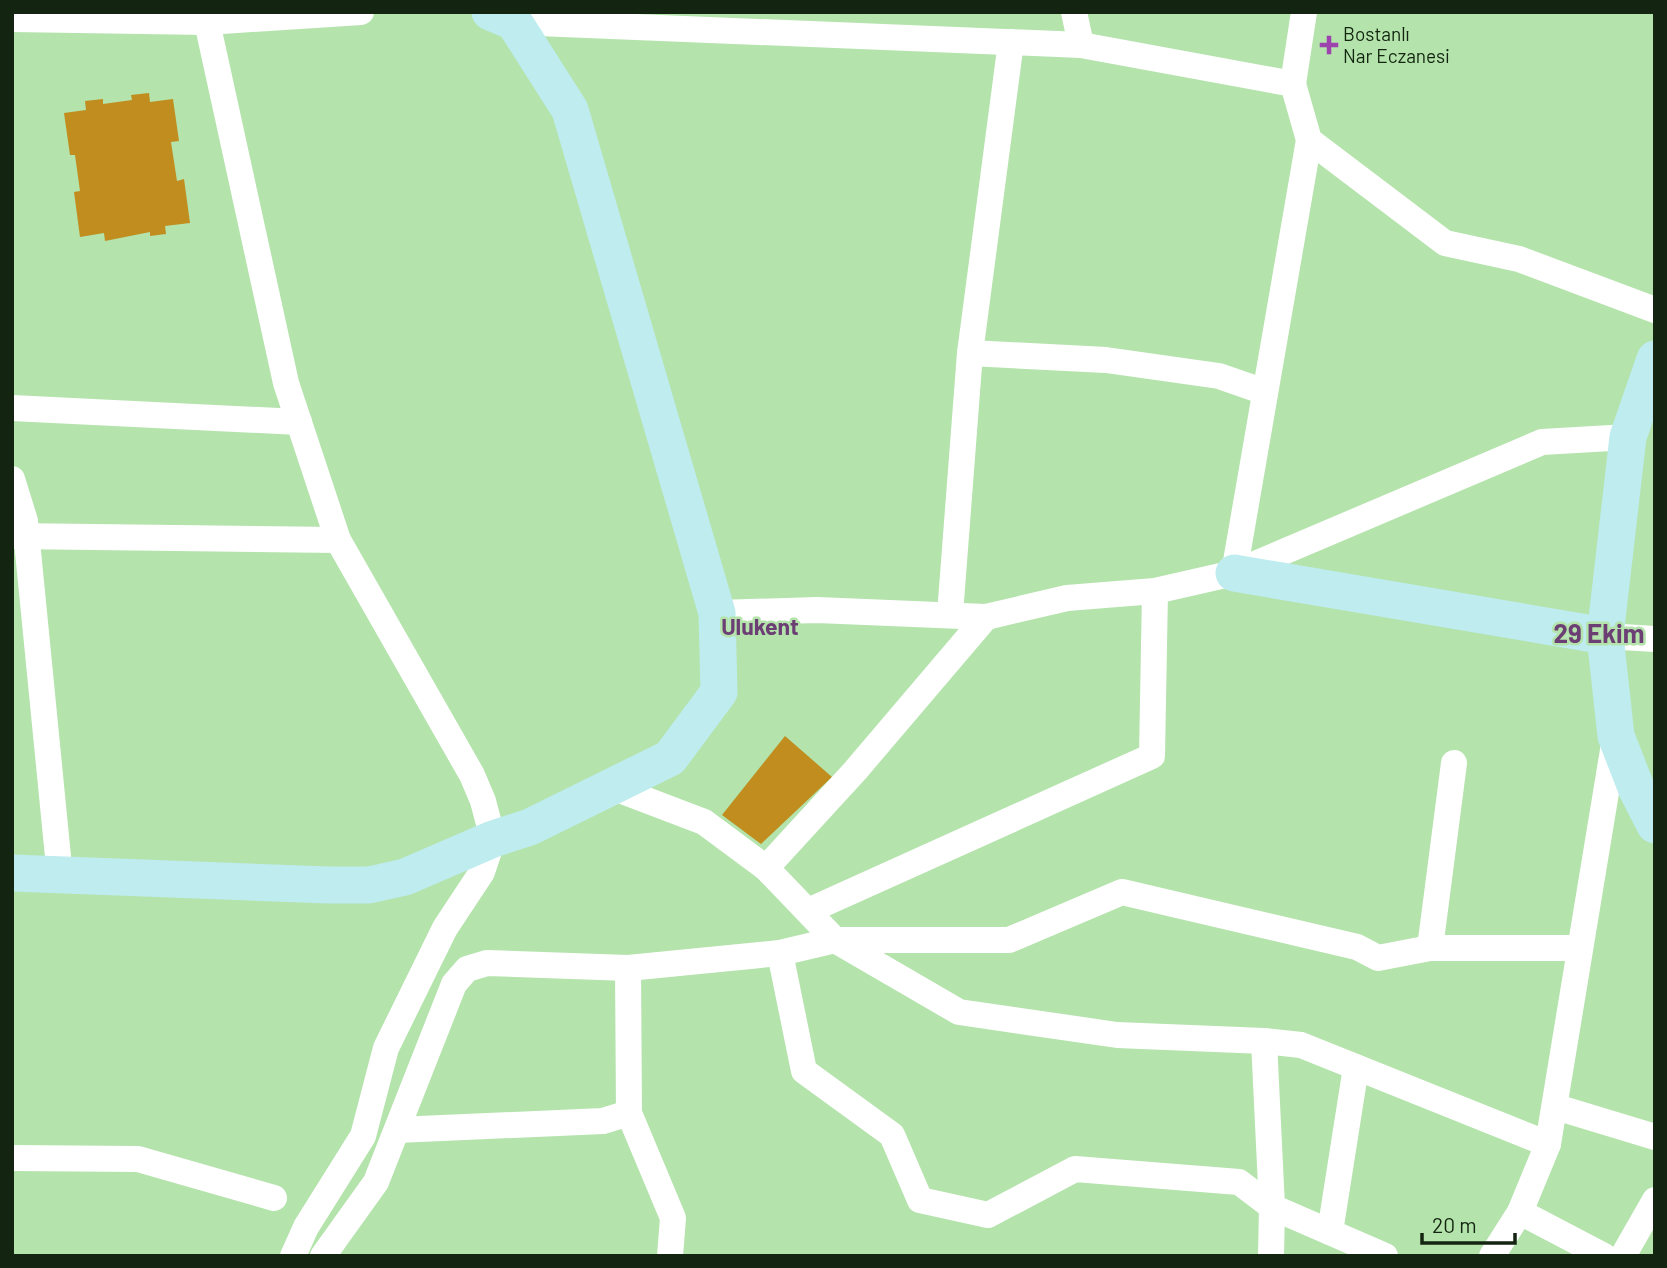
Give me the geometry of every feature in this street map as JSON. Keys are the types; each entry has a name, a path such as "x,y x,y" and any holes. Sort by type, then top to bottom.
{"street":[{"path":"12,19 207,22 361,12"},
{"path":"1074,12 1081,45"},
{"path":"1234,573 1309,140 1293,84 1304,12"},
{"path":"502,17 1081,45 1293,84"},
{"path":"12,873 60,877 369,885 405,877 493,839 530,827 670,758 719,692 717,613 570,110 502,17"},
{"path":"207,22 286,383 338,540 466,764 483,801 493,839 482,872 445,928 386,1048 363,1136 306,1227 293,1256"},
{"path":"950,614 970,353 1011,43"},
{"path":"1309,140 1445,243 1519,259 1655,310"},
{"path":"970,353 1143,365 1219,376 1265,393"},
{"path":"1655,359 1628,437 1605,636 1616,736 1636,790 1655,825"},
{"path":"12,408 299,422"},
{"path":"717,613 817,610 986,617 1067,598 1155,591 1234,573 1542,442 1628,437"},
{"path":"12,479 60,877"},
{"path":"19,536 338,540"},
{"path":"1234,573 1605,636 1655,639"},
{"path":"808,911 1152,756 1155,591"},
{"path":"766,868 855,771 986,617"},
{"path":"1492,1256 1520,1212 1548,1144 1616,736"},
{"path":"1430,948 1454,763"},
{"path":"612,787 704,822 766,868 835,940 959,1013 1117,1035 1301,1045 1548,1144"},
{"path":"323,1256 376,1182 443,1006 454,984 467,968 487,963 628,968 780,953 835,940 1009,940 1122,892 1357,947 1378,958 1430,948 1579,948"},
{"path":"780,953 804,1071 892,1135 920,1200 988,1215 1075,1169 1239,1182 1272,1207 1385,1256"},
{"path":"628,968 629,1113 673,1218 670,1256"},
{"path":"1264,1041 1272,1207 1271,1256"},
{"path":"1330,1232 1356,1067"},
{"path":"1556,1107 1655,1137"},
{"path":"397,1130 603,1121 629,1113"},
{"path":"12,1158 138,1159 274,1198"},
{"path":"1623,1256 1655,1200"},
{"path":"1520,1212 1604,1256"}],"building":[{"path":"149,93 150,102 173,99 179,141 171,142 177,181 184,179 190,223 165,226 166,234 150,236 150,232 105,241 104,233 80,237 74,192 80,191 75,155 70,155 64,113 86,110 85,101 103,99 103,104 132,100 131,95"},
{"path":"785,736 832,777 761,844 722,815"}],"place":[{"name":"Bostanlı Nar Eczanesi","path":"1329,45"}],"district":[{"name":"Ulukent","path":"760,627"},
{"name":"29 Ekim","path":"1599,634"}]}
